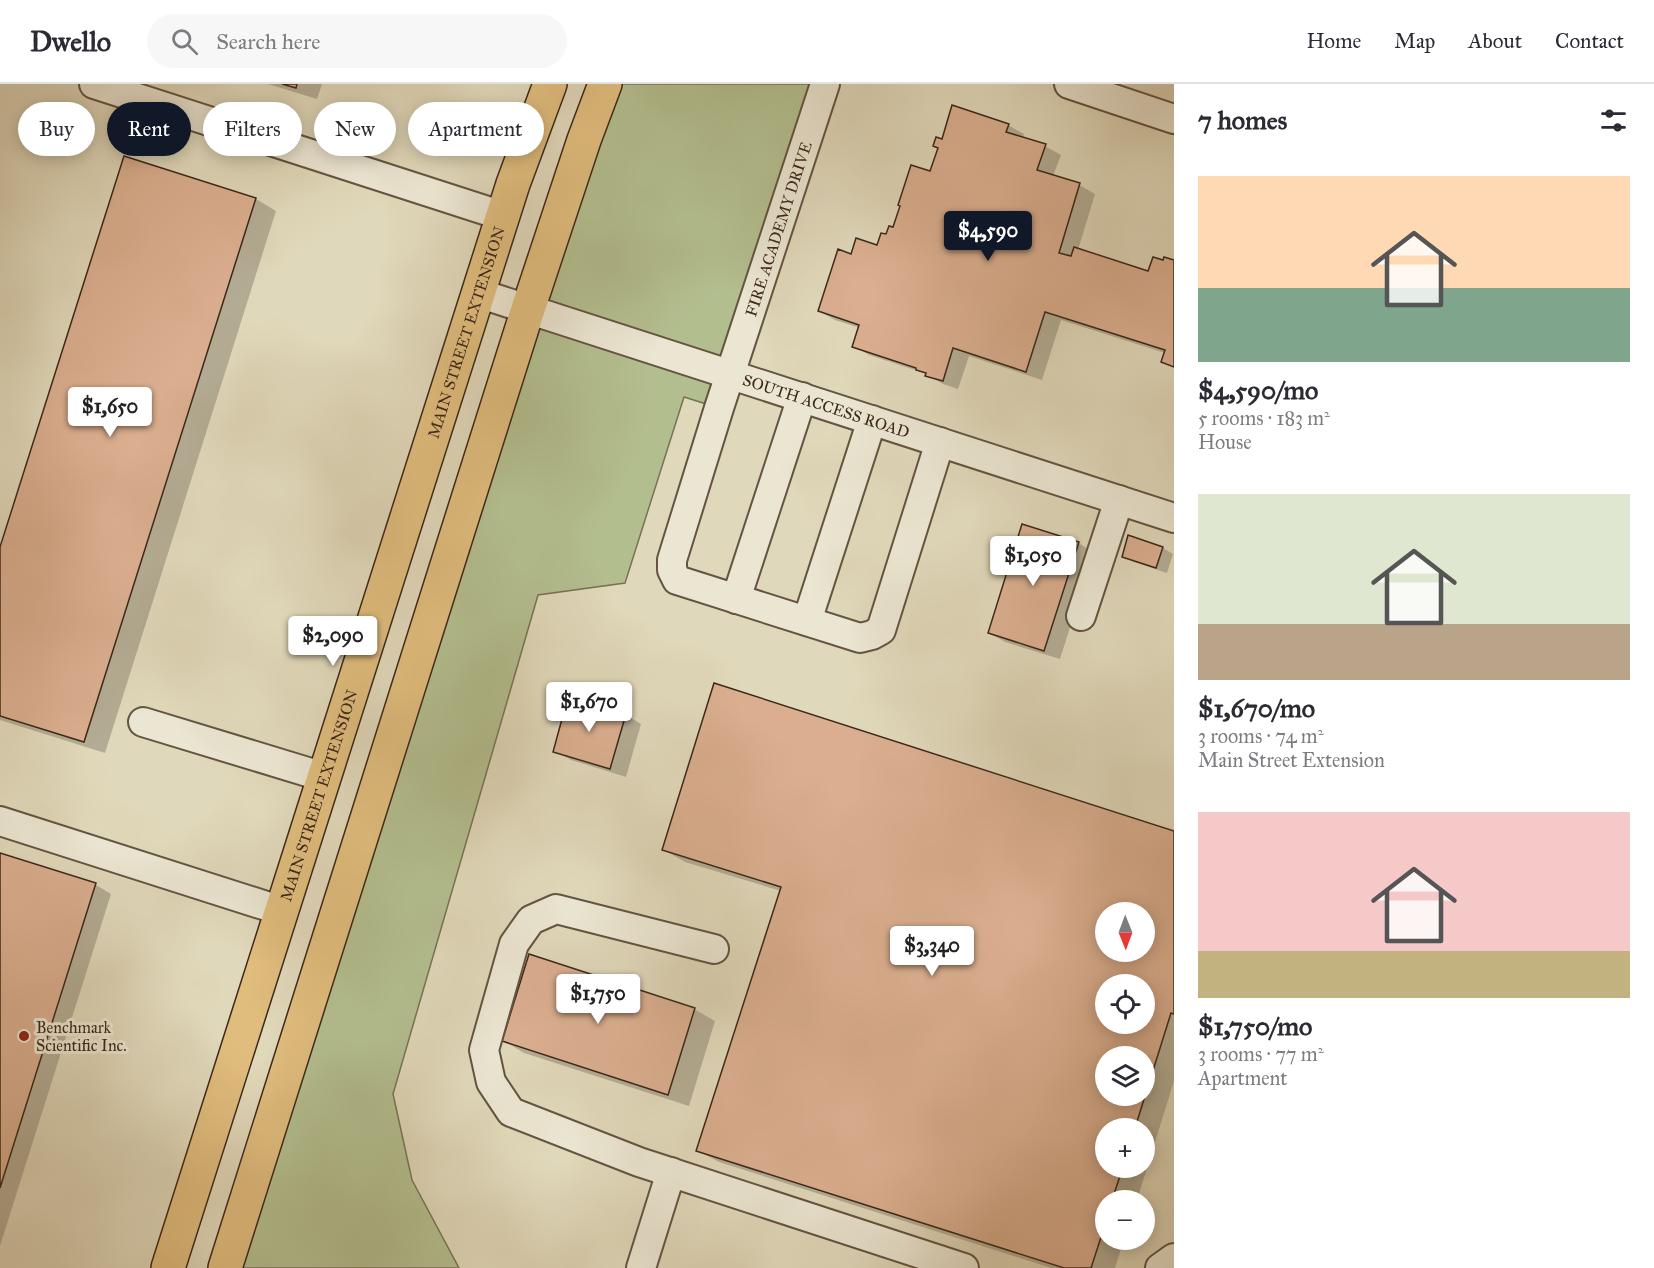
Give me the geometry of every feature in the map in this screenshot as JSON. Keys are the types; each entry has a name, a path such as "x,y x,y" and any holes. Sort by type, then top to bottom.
{"main road":[{"name":"MAIN STREET EXTENSION","path":"168,1268 478,293 524,153 550,84"},
{"path":"225,1268 528,309 580,150 605,84"}],"lane":[{"path":"94,84 503,216"},
{"name":"FIRE ACADEMY DRIVE","path":"825,84 672,560 672,570 677,580 860,638 872,635 881,630 940,442"},
{"path":"1069,84 1174,119"},
{"name":"SOUTH ACCESS ROAD","path":"478,293 1174,518"},
{"path":"736,599 802,398"},
{"path":"807,621 872,420"},
{"path":"1081,616 1119,500"},
{"path":"142,722 324,777"},
{"path":"0,821 282,911"},
{"path":"714,949 556,909 531,920 514,944 484,1050 490,1082 511,1112 639,1162 964,1268"},
{"path":"641,1268 670,1172"},
{"path":"1160,1268 1174,1258"}],"green space":[{"path":"605,84 825,84 719,408 684,397 625,583 538,595 393,1094 412,1180 459,1268 225,1268"}],"building":[{"path":"282,84 297,84 296,88"},
{"path":"952,105 1009,124 1006,132 1046,144 1037,170 1080,183 1059,253 1071,256 1074,247 1148,271 1153,257 1174,260 1174,367 1161,362 1165,350 1045,312 1026,372 953,348 943,381 925,376 926,373 916,368 852,347 859,325 818,311 838,249 851,254 856,238 877,245 881,233 886,234 889,226 893,227 911,165 930,171 938,148 933,146 936,137 942,139"},
{"path":"124,156 256,198 84,742 0,716 0,547"},
{"path":"1022,524 1079,542 1044,651 988,633"},
{"path":"1128,535 1163,547 1156,568 1122,557"},
{"path":"714,683 1174,831 1174,1014 1171,1013 1155,1064 1155,1046 1095,1046 1095,1106 1142,1106 1138,1118 1095,1118 1095,1178 1119,1178 1115,1190 1095,1190 1095,1250 1097,1250 1091,1268 1064,1268 696,1151 781,887 662,850"},
{"path":"568,697 626,714 610,769 553,752"},
{"name":"Benchmark Scientific Inc.","path":"0,853 96,883 0,1188"},
{"path":"529,954 695,1008 668,1095 502,1041"}],"place":[{"name":"Benchmark Scientific Inc.","path":"24,1036"}]}
